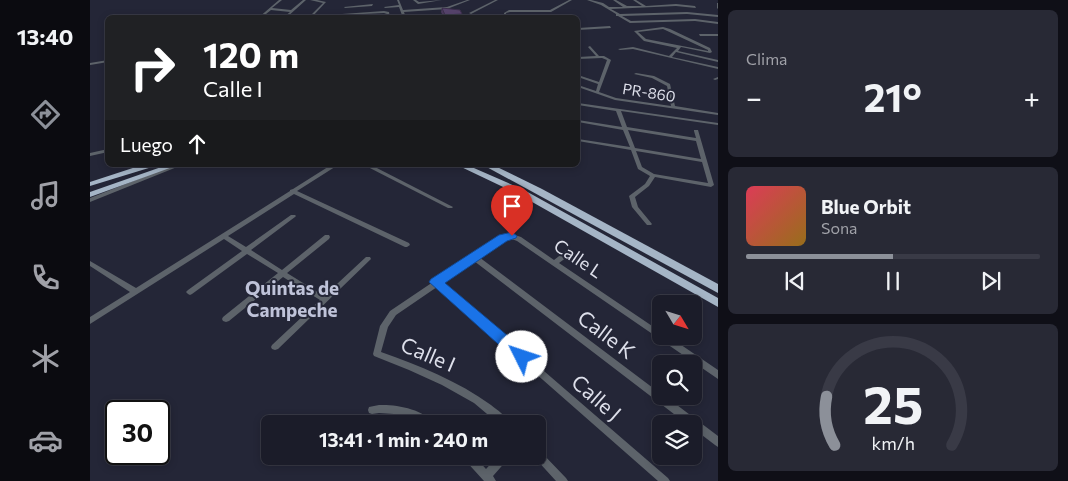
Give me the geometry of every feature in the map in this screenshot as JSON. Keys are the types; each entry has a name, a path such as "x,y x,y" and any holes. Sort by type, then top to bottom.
{"highway":[{"path":"92,183 143,167"},
{"path":"90,195 168,167"},
{"path":"465,167 528,196 718,303"},
{"path":"491,167 718,289"}],"street":[{"path":"262,15 280,0"},
{"path":"288,15 305,0"},
{"path":"311,0 325,2 312,15"},
{"path":"371,0 374,12"},
{"path":"382,0 385,9 400,6"},
{"path":"398,0 404,15"},
{"path":"415,1 441,0"},
{"path":"402,11 447,8 469,0"},
{"path":"484,0 493,2"},
{"path":"470,13 497,0"},
{"path":"505,15 505,13 510,11 551,11 571,0"},
{"path":"588,0 608,8 629,22 695,20 718,23"},
{"path":"614,0 626,7"},
{"path":"634,0 646,6"},
{"path":"634,0 646,0"},
{"path":"345,6 372,5"},
{"path":"608,8 646,6 694,7"},
{"path":"269,9 292,10"},
{"path":"343,14 386,12 388,15"},
{"path":"617,15 688,13 718,16"},
{"path":"580,29 610,27"},
{"path":"663,28 702,46 710,52 679,47 645,40 636,31 663,28"},
{"path":"706,30 718,35"},
{"path":"700,35 718,35"},
{"path":"590,47 598,57"},
{"path":"670,57 679,47"},
{"path":"620,49 633,48 718,68"},
{"path":"675,52 718,61"},
{"path":"580,58 598,57 608,60 597,93"},
{"path":"90,64 105,62"},
{"path":"636,74 653,78 669,86 670,117"},
{"path":"580,77 600,82"},
{"name":"PR-860","path":"580,87 615,99 718,114"},
{"path":"580,104 718,124"},
{"path":"618,110 640,168 653,175 711,185 696,131"},
{"path":"580,121 698,140"},
{"path":"580,140 704,161"},
{"path":"90,155 105,151"},
{"path":"90,201 173,167"},
{"path":"90,321 225,237 292,191 332,167"},
{"path":"371,167 450,206"},
{"path":"650,224 635,207 632,196 647,185 653,175"},
{"path":"292,191 407,245"},
{"path":"190,292 293,216"},
{"name":"Calle L","path":"474,257 503,238 512,236 555,263 652,330"},
{"path":"225,237 325,300"},
{"path":"226,319 284,274 327,237"},
{"path":"555,263 569,252"},
{"name":"Calle I","path":"474,257 393,313 384,326 377,354 424,371 461,390 497,415"},
{"name":"Calle K","path":"474,257 718,442"},
{"path":"275,347 368,259"},
{"path":"90,263 136,292"},
{"name":"Calle J","path":"436,282 665,481"},
{"name":"Calle L","path":"674,345 718,375"},
{"path":"372,410 386,407 411,415"},
{"path":"546,463 563,481"},
{"path":"476,465 488,478 498,465"}],"building":[{"path":"442,8 460,10 462,14 445,15"}],"district":[{"name":"Quintas de Campeche","path":"292,299"}],"route":[{"path":"512,236 503,238 436,282 522,357"}]}
